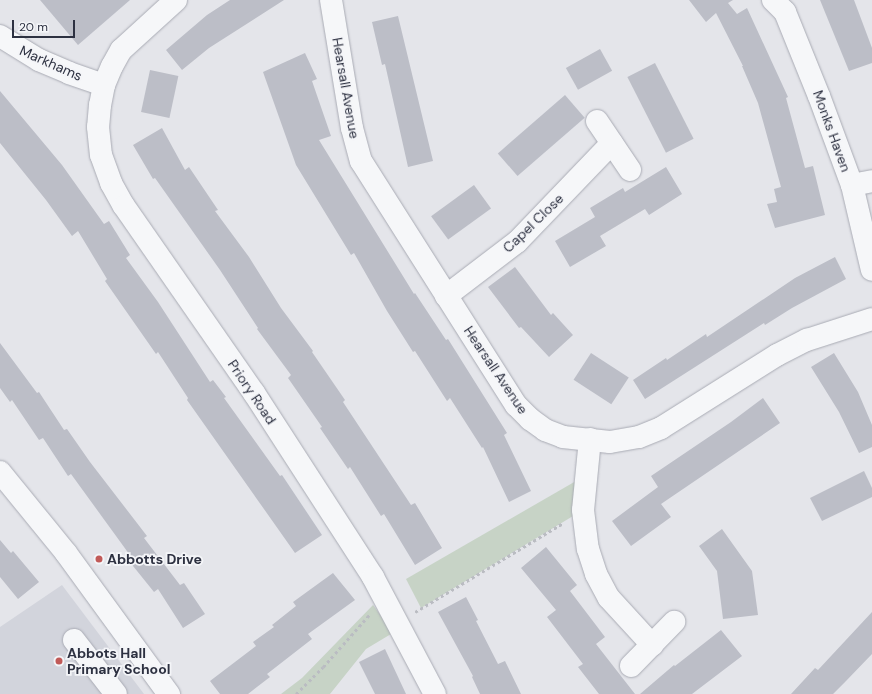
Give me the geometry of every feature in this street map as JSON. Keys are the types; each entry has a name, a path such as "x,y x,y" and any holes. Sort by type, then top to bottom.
{"street":[{"path":"104,85 121,50 176,0"},
{"name":"Hearsall Avenue","path":"331,0 352,128 361,161 516,405 530,419 545,430 563,437 610,442 639,437 661,428 777,355 807,340 872,319"},
{"name":"Monks Haven","path":"773,0 785,12 819,96 862,183 872,270"},
{"name":"Markhams","path":"0,36 39,60 69,73 104,85"},
{"name":"Priory Road","path":"104,85 98,127 101,155 111,183 124,206 254,393 384,597 435,694"},
{"path":"597,120 630,170"},
{"name":"Capel Close","path":"446,296 517,242 612,143"},
{"path":"590,439 584,510 588,549 596,574 609,598 652,645"},
{"path":"0,472 66,553 168,694"},
{"path":"631,666 674,622"},
{"path":"74,640 116,694"}],"path":[{"path":"397,623 584,510"},
{"path":"296,694 323,667 384,597"}],"shaded area":[{"name":"Abbots Hall Primary School","path":"62,585 144,694 0,694 0,627"}],"green space":[{"path":"576,481 583,510 421,608 406,579"},
{"path":"373,605 382,617 390,617 396,631 366,649 330,694 281,694 302,678"}],"building":[{"path":"40,0 130,0 78,45"},
{"path":"230,0 284,0 209,48 182,70 166,50 207,15"},
{"path":"689,0 733,0 728,3 737,14 747,8 788,97 786,98 805,168 813,166 825,215 775,228 767,204 777,202 774,189 781,187 758,103 743,66 716,13 706,22"},
{"path":"820,0 854,0 872,48 872,63 849,71"},
{"path":"398,16 433,161 408,167 385,64 382,65 372,22"},
{"path":"600,49 612,71 578,90 566,68"},
{"path":"305,53 317,79 312,81 331,136 319,140 414,294 415,293 446,340 448,339 507,433 504,435 531,491 509,502 483,447 482,448 450,398 447,401 415,351 413,352 387,311 354,253 351,255 296,165 263,72"},
{"path":"655,63 694,139 666,153 627,77"},
{"path":"150,70 178,76 169,118 141,112"},
{"path":"0,91 62,165 104,224 109,221 130,255 126,258 158,302 210,382 213,380 226,397 224,398 280,476 282,475 322,535 295,553 187,400 188,398 158,352 156,354 105,281 107,279 78,231 72,236 46,200 0,143"},
{"path":"565,95 585,118 518,176 498,153"},
{"path":"162,128 185,170 189,167 218,210 215,211 249,257 281,308 313,351 312,352 345,400 343,402 411,505 415,503 442,548 415,565 384,514 381,516 350,467 348,469 320,428 322,427 288,378 291,375 257,329 258,328 220,270 155,178 153,179 133,145"},
{"path":"666,167 682,194 649,215 645,209 600,236 606,246 570,267 555,241 595,217 590,208 623,188 625,192"},
{"path":"474,185 491,208 448,240 431,216"},
{"path":"835,257 846,279 792,308 765,325 764,323 645,399 633,380 666,358 667,360 706,334 707,337 795,278"},
{"path":"515,267 551,315 553,313 573,335 549,357 521,327 519,328 488,287"},
{"path":"0,343 37,393 39,392 64,430 67,429 90,462 147,536 144,538 180,585 184,583 205,614 183,628 158,589 154,592 129,561 132,558 71,474 68,476 43,438 39,440 12,400 10,402 0,388"},
{"path":"591,353 629,378 611,404 574,380"},
{"path":"834,353 858,392 872,425 872,447 859,453 839,412 811,367"},
{"path":"763,398 780,423 661,504 671,517 631,546 612,521 658,487 651,476 731,422"},
{"path":"864,471 872,488 872,497 822,521 810,498"},
{"path":"722,529 752,571 758,615 723,619 717,571 699,546"},
{"path":"0,540 11,553 13,551 39,582 18,599 0,577"},
{"path":"546,547 577,585 570,591 605,637 596,644 635,694 599,694 578,667 583,664 547,617 556,610 521,568"},
{"path":"333,573 355,600 308,634 312,639 267,674 270,677 248,694 220,694 210,681 256,646 253,642 274,627 272,625 296,606 293,602"},
{"path":"466,597 478,620 476,621 498,664 505,661 521,694 480,694 472,677 473,676 438,612"},
{"path":"872,612 872,654 846,681 833,694 791,694 815,668 818,670"},
{"path":"721,630 742,656 692,694 640,694 674,665 675,666"},
{"path":"385,649 406,694 375,694 359,662"}],"place":[{"name":"Abbotts Drive","path":"99,559"},
{"name":"Abbots Hall Primary School","path":"59,661"}]}
